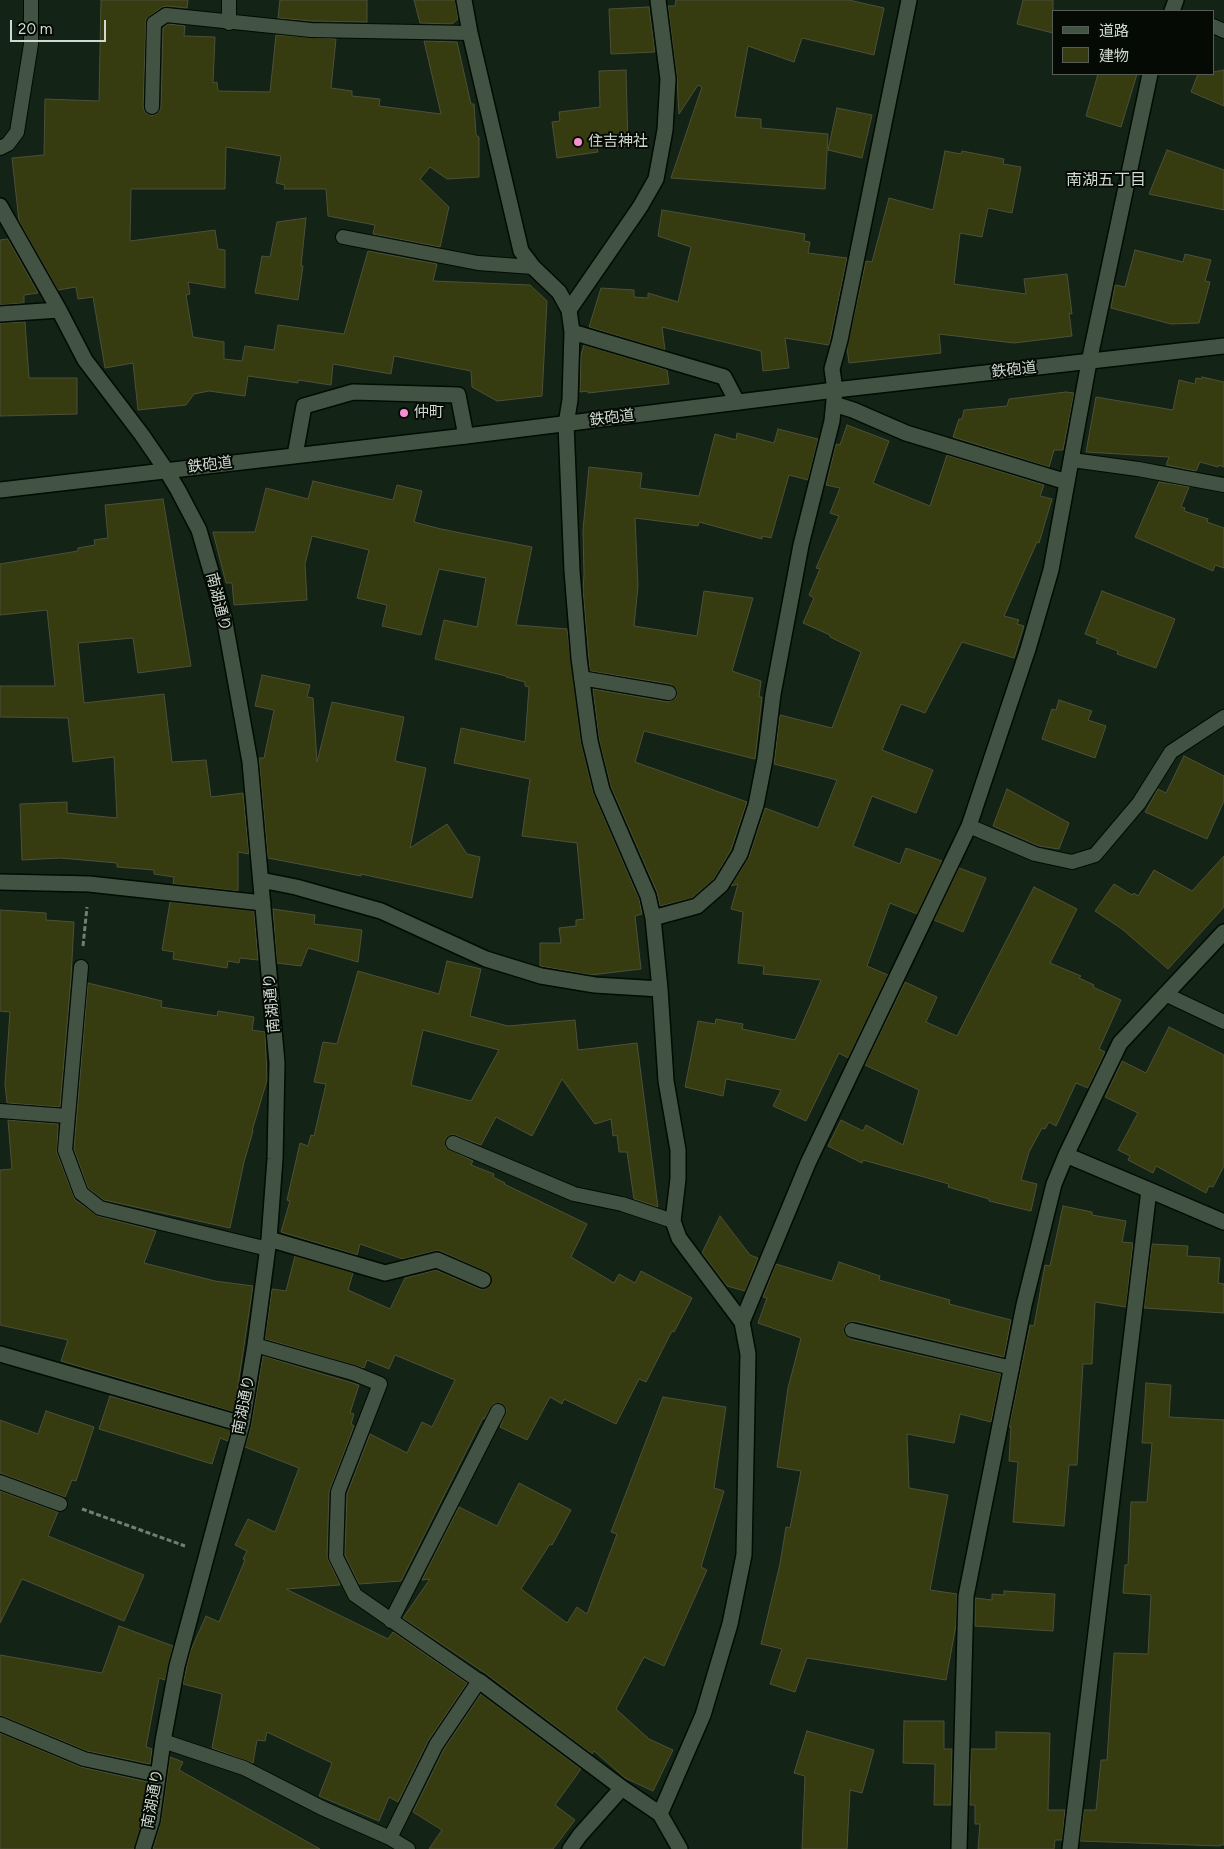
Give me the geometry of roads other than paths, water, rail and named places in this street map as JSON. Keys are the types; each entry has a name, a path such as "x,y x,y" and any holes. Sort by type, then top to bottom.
{"street":[{"path":"464,0 521,251 532,267 559,292 568,310 572,332 570,400 566,424 572,571 581,678 590,741 602,790 648,896 653,918 666,1081 678,1150 678,1179 672,1221 679,1238 742,1322 748,1354 744,1555 730,1624 703,1715 660,1814"},
{"path":"568,310 640,208 656,179 665,130 668,79 658,0"},
{"path":"653,918 697,906 721,885 740,854 756,805 765,760 773,694 801,545 835,397 832,369 840,340 908,0"},
{"path":"742,1322 808,1163 969,826 1028,649 1051,570 1089,362 1150,75"},
{"name":"南湖通り","path":"0,206 85,360 166,470 199,530 224,616 250,762 277,1062 275,1159 268,1244 255,1345 242,1424 177,1666 163,1741 152,1820 143,1849"},
{"path":"0,314 59,310"},
{"path":"572,332 724,377 737,402"},
{"name":"鉄砲道","path":"0,490 466,436 737,402 835,397 1089,362 1224,346"},
{"path":"295,455 304,406 353,392 458,395 466,436"},
{"path":"835,397 853,410 906,433 1067,482"},
{"path":"261,880 296,887 381,911 486,959 541,976 595,985 660,989"},
{"path":"0,882 89,884 263,903"},
{"path":"959,1849 966,1596 1024,1305 1054,1184 1120,1043 1224,932"},
{"path":"1066,1155 1224,1222"},
{"path":"1070,1849 1149,1190"},
{"path":"268,1244 385,1273 437,1260 483,1280"},
{"path":"0,1354 242,1424"},
{"path":"479,1681 622,1788 660,1814 680,1849"},
{"path":"570,1849 622,1788"}],"lane":[{"path":"0,148 8,144 17,132 31,44 30,0"},
{"path":"229,0 229,23"},
{"path":"152,107 154,23 166,15 311,30 470,33"},
{"path":"343,238 478,263 532,267"},
{"path":"1072,460 1138,469 1224,485"},
{"path":"581,678 670,693"},
{"path":"969,826 1035,854 1072,862 1095,855 1139,803 1171,752 1224,717"},
{"path":"82,967 65,1150 81,1193 100,1208 268,1244"},
{"path":"1165,994 1224,1022"},
{"path":"0,1110 67,1116"},
{"path":"453,1143 574,1194 622,1204 672,1221"},
{"path":"852,1330 1012,1368"},
{"path":"255,1345 353,1372 380,1384 338,1492 336,1557 355,1595 479,1681 436,1745 390,1838"},
{"path":"391,1621 498,1411"},
{"path":"0,1482 60,1504"},
{"path":"0,1724 84,1759 158,1775"},
{"path":"163,1741 244,1768 322,1808 390,1838 408,1849"}],"place":[{"name":"住吉神社","path":"578,142"},
{"name":"仲町","path":"404,413"}],"district":[{"name":"南湖五丁目","path":"1106,180"}]}
